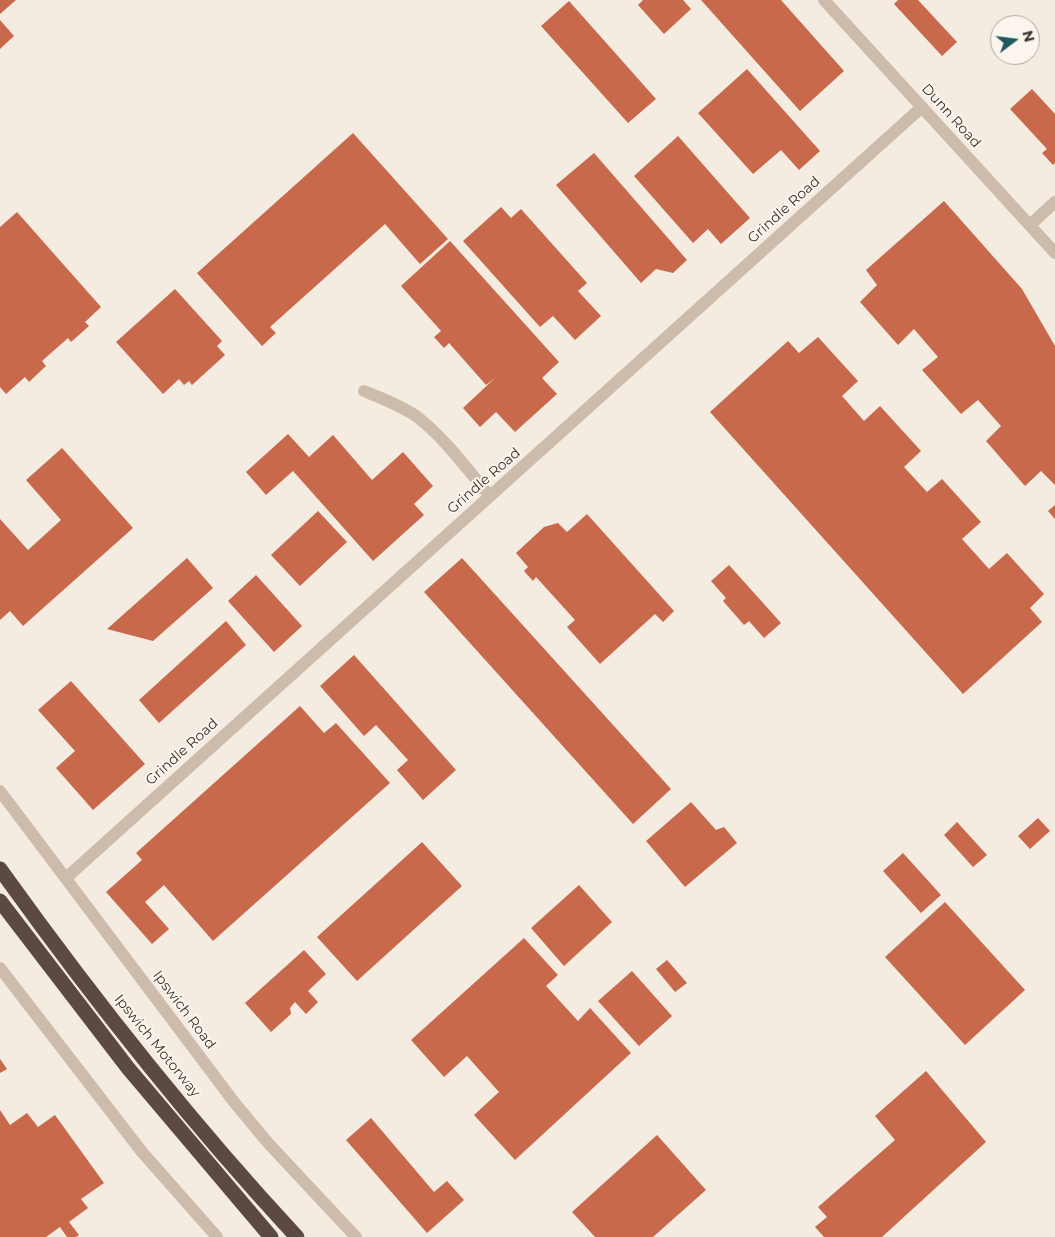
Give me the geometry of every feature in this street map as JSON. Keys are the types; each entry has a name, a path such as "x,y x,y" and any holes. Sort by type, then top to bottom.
{"highway":[{"name":"Ipswich Motorway","path":"0,869 107,1011 178,1100 272,1210 299,1237"},
{"path":"0,901 128,1068 271,1237"}],"street":[{"name":"Dunn Road","path":"824,0 1055,253"},
{"name":"Grindle Road","path":"66,878 922,107"},
{"path":"1030,225 1055,202"},
{"path":"364,391 396,405 415,416 435,433 489,495"},
{"name":"Ipswich Road","path":"0,791 234,1102 269,1144 356,1237"},
{"path":"0,968 142,1152 217,1237"}],"building":[{"path":"0,0 16,0 0,14"},
{"path":"643,0 683,0 691,9 664,34 638,5"},
{"path":"701,0 781,0 844,71 800,111"},
{"path":"898,0 918,0 957,42 942,56 894,4"},
{"path":"569,1 656,99 628,123 541,26"},
{"path":"0,20 14,36 0,49"},
{"path":"747,69 820,151 799,170 781,150 753,174 698,113"},
{"path":"1032,89 1055,114 1055,163 1053,165 1042,153 1047,149 1010,109"},
{"path":"353,133 448,239 420,264 385,224 270,327 276,333 262,346 197,273"},
{"path":"678,136 750,218 721,244 708,229 693,243 634,176"},
{"path":"594,153 687,260 673,273 656,269 641,283 556,185"},
{"path":"944,201 1022,289 1055,346 1055,485 1041,471 1025,486 986,441 1001,426 978,400 961,414 922,370 938,357 914,329 898,345 860,302 877,285 866,270"},
{"path":"501,207 511,218 521,209 587,283 578,291 601,316 575,340 553,316 540,327 463,241"},
{"path":"17,212 101,307 85,322 89,326 71,342 68,338 42,361 46,366 29,382 25,377 6,394 0,387 0,227"},
{"path":"450,241 559,362 542,378 557,394 515,432 496,412 480,427 463,408 495,378 486,385 449,343 444,348 434,337 441,331 401,286"},
{"path":"175,289 222,341 217,346 225,355 192,385 189,381 184,385 179,379 163,394 116,342"},
{"path":"818,337 858,381 842,396 864,421 880,406 921,451 904,467 927,492 942,479 981,522 962,539 989,569 1007,553 1044,594 1030,608 1042,622 963,694 710,412 788,341 799,353"},
{"path":"288,434 309,457 333,435 372,480 403,452 433,486 414,504 424,515 373,561 293,471 266,495 246,472"},
{"path":"62,448 133,528 23,626 10,611 0,620 0,519 28,550 61,520 26,480"},
{"path":"1055,505 1055,519 1048,511"},
{"path":"318,511 347,542 300,586 271,555"},
{"path":"587,514 674,611 663,622 655,614 600,664 567,627 575,620 536,577 533,581 524,571 528,567 516,553 544,527 558,523 567,532"},
{"path":"187,558 213,588 153,641 107,629"},
{"path":"462,558 671,789 633,824 424,592"},
{"path":"729,565 781,623 764,638 749,621 744,625 723,601 726,598 711,581"},
{"path":"256,575 302,626 274,652 228,601"},
{"path":"226,621 246,645 159,723 139,700"},
{"path":"354,655 456,770 423,800 397,770 408,760 376,725 364,736 320,686"},
{"path":"71,681 145,764 93,810 56,768 75,751 38,710"},
{"path":"300,706 324,733 336,723 390,783 213,941 164,885 145,902 169,929 152,944 106,892 142,860 136,853"},
{"path":"691,802 716,830 724,827 737,843 685,887 646,841"},
{"path":"1038,818 1050,831 1030,849 1018,836"},
{"path":"957,822 987,855 973,867 944,835"},
{"path":"422,842 462,886 357,981 317,937"},
{"path":"903,853 941,895 921,913 883,871"},
{"path":"579,885 612,922 564,966 531,928"},
{"path":"945,902 1025,990 965,1045 885,957"},
{"path":"524,938 558,975 546,986 578,1021 590,1008 631,1053 515,1160 474,1115 499,1092 467,1056 444,1077 411,1040"},
{"path":"304,950 326,974 308,991 318,1002 306,1014 295,1002 290,1008 291,1014 271,1032 245,1003"},
{"path":"667,960 687,983 675,992 656,969"},
{"path":"632,971 672,1016 639,1046 598,1001"},
{"path":"0,1059 7,1069 0,1073"},
{"path":"926,1071 986,1142 882,1237 824,1237 815,1227 827,1217 818,1207 895,1140 875,1116"},
{"path":"0,1110 10,1125 27,1113 38,1127 55,1115 104,1183 81,1199 88,1208 69,1222 79,1235 76,1237 67,1237 60,1227 46,1237 0,1237"},
{"path":"371,1118 434,1192 447,1181 464,1200 427,1233 346,1140"},
{"path":"657,1135 706,1190 653,1237 595,1237 572,1212"}]}
